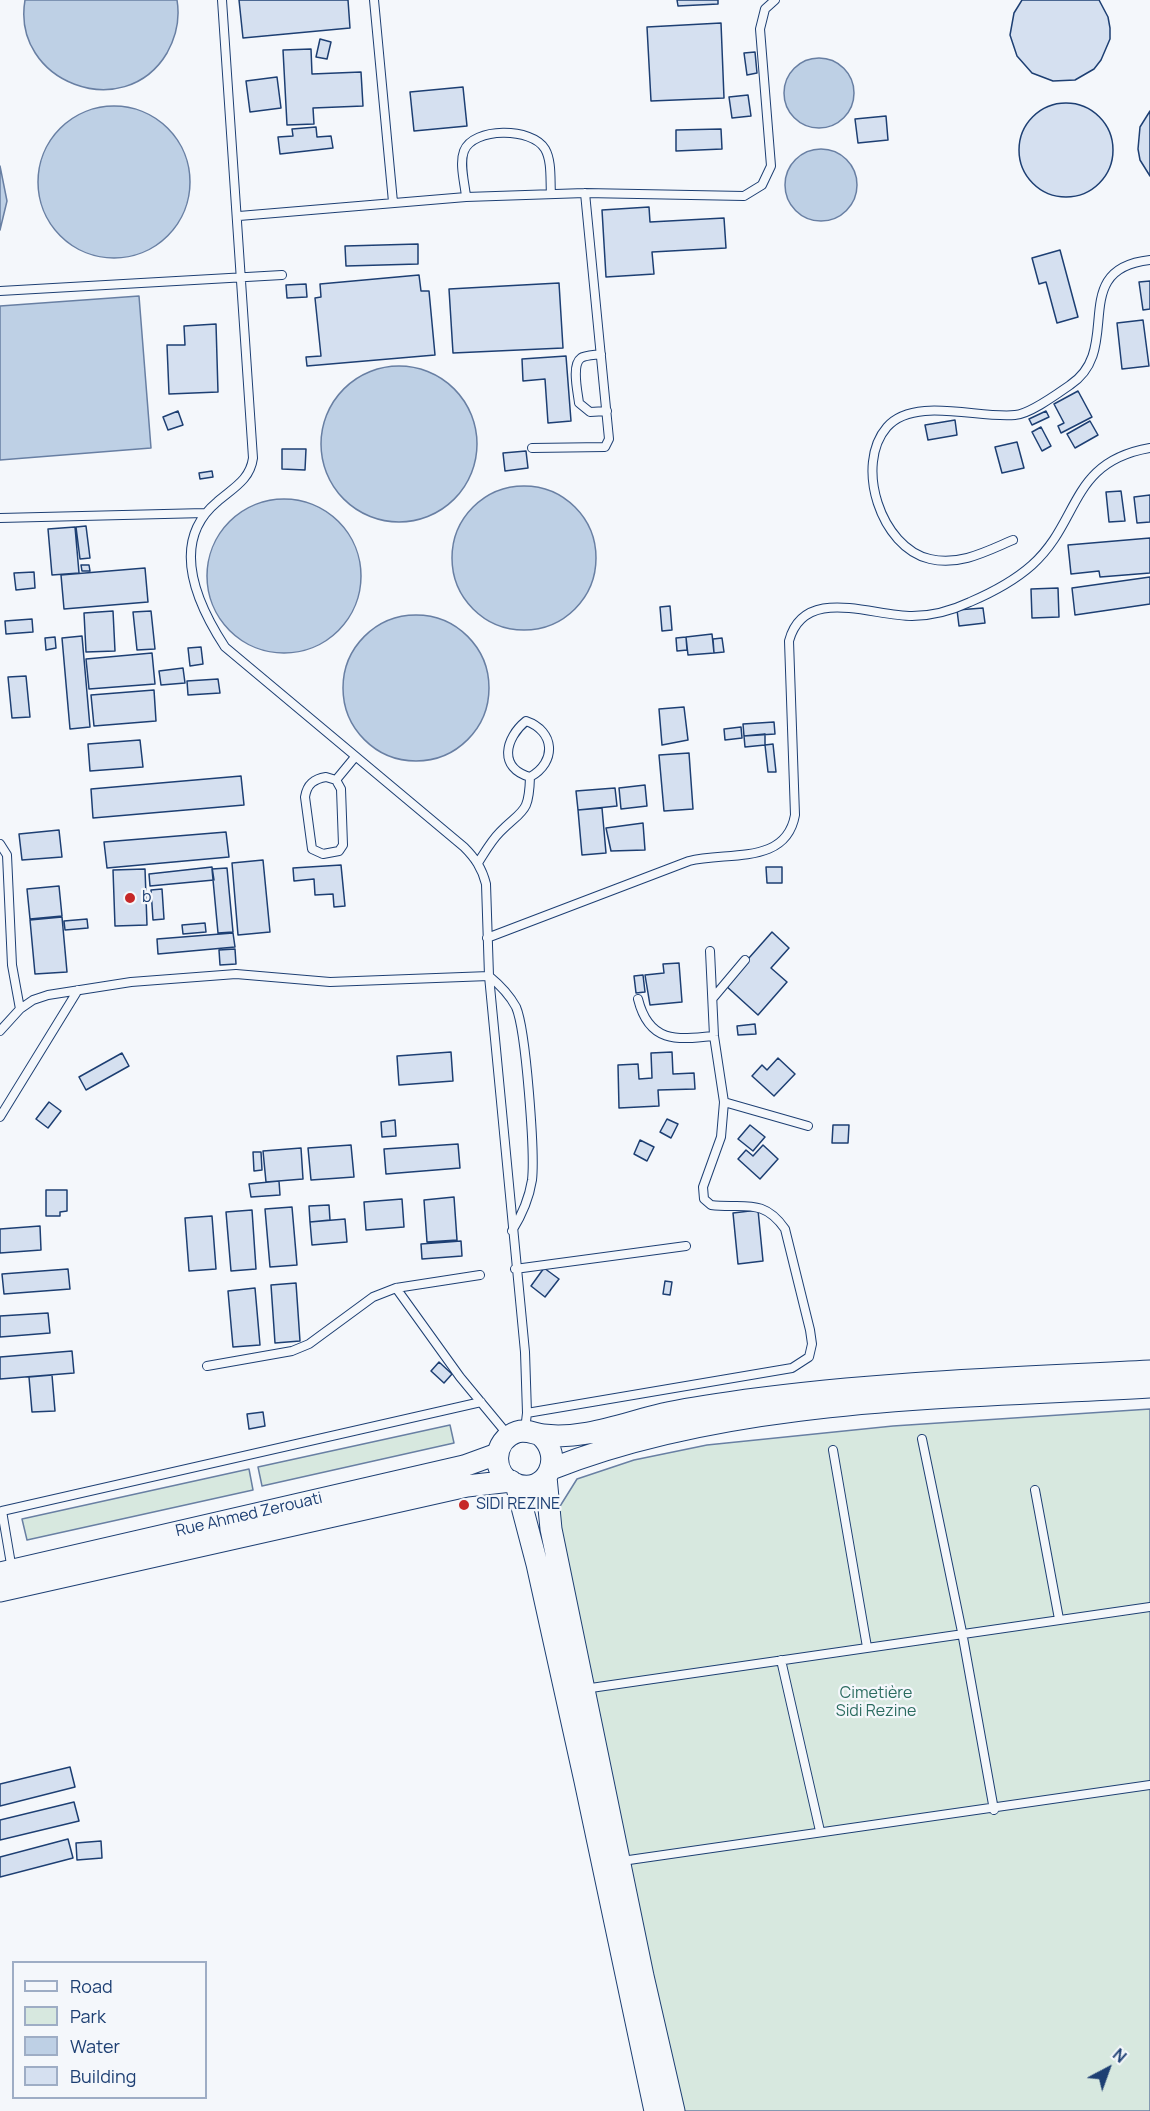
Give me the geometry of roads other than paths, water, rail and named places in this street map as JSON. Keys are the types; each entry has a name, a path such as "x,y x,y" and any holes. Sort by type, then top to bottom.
{"main road":[{"path":"674,2111 537,1564 513,1483 500,1470 497,1454 525,1429 579,1435 666,1414 783,1395 1015,1378 1150,1371"},
{"path":"0,1591 466,1486 513,1483 532,1485 548,1473 610,1448 673,1432 775,1415 908,1401 1150,1387"},
{"path":"525,1429 550,1447 553,1462 548,1473 551,1529 584,1689 611,1863 655,2111"},
{"name":"Rue Ahmed Zerouati","path":"6,1572 464,1466 497,1454"}],"lane":[{"path":"222,0 239,216 253,458 249,475 205,513 195,529 191,544 196,593 209,623 225,647 242,664 464,847 478,863 486,884 489,976 515,1269 525,1352 525,1429"},
{"path":"374,0 393,202"},
{"path":"239,216 466,197 585,193 744,196 762,185 771,166 761,19 765,9 775,0"},
{"path":"466,197 462,157 468,145 479,137 515,133 532,137 545,150 549,159 551,194"},
{"path":"532,448 605,447 609,439 585,193"},
{"path":"1013,540 966,560 929,559 908,548 886,521 876,492 874,462 880,435 895,421 914,412 1017,415 1072,384 1091,363 1096,351 1099,337 1098,307 1106,285 1120,270 1150,260"},
{"path":"0,291 282,274"},
{"path":"601,354 581,358 578,361 576,369 579,403 590,411 607,411"},
{"path":"487,938 689,861 716,856 756,854 775,848 789,834 795,815 789,641 796,623 811,610 830,606 914,616 968,603 1001,587 1033,564 1096,471 1117,457 1150,448"},
{"path":"0,518 205,513"},
{"path":"478,863 498,834 523,813 529,797 530,777 547,763 550,753 544,732 536,724 526,721 515,729 508,748 514,767 521,774 530,777"},
{"path":"336,780 355,757"},
{"path":"319,778 336,780 341,789 343,844 336,852 319,853 312,849 310,842 306,791 313,781 319,778"},
{"path":"0,844 7,855 12,965 20,1009"},
{"path":"396,1288 481,1402 525,1429 792,1368 809,1357 812,1344 810,1330 785,1229 771,1212 761,1208 711,1205 704,1199 702,1187 721,1137 724,1102 714,1036 710,951"},
{"path":"713,998 745,960"},
{"path":"0,1031 20,1009 33,1000 48,995 131,982 236,974 330,982 489,976 509,995 520,1020 523,1034 532,1179 525,1206 512,1231"},
{"path":"0,1117 78,990"},
{"path":"638,999 642,1016 653,1029 668,1037 678,1040 714,1036"},
{"path":"724,1102 808,1126"},
{"path":"515,1269 686,1246"},
{"path":"207,1366 292,1351 309,1344 373,1297 396,1288 480,1275"},
{"path":"6,1572 1,1511 481,1402"},
{"path":"922,1439 962,1632 994,1810"},
{"path":"833,1450 867,1647"},
{"path":"1035,1490 1059,1619"},
{"path":"584,1689 962,1632 1150,1607"},
{"path":"782,1660 820,1831"},
{"path":"611,1863 820,1831 994,1810 1150,1785"}],"water":[{"path":"25,0 177,0 178,14 173,40 167,53 148,75 125,87 99,89 75,84 52,72 35,53 25,29"},
{"path":"819,58 832,61 844,68 851,80 854,93 851,106 844,118 832,125 819,128 806,125 794,118 787,106 784,93 787,80 794,68 806,61"},
{"path":"114,106 129,107 143,112 168,128 184,153 189,167 189,197 184,211 168,236 143,252 129,257 114,258 99,257 85,252 60,236 44,211 39,197 38,182 39,167 44,153 60,128 85,112 99,107"},
{"path":"828,149 847,159 855,171 857,185 855,199 847,211 835,219 814,221 795,211 787,199 785,178 795,159 807,151"},
{"path":"0,166 7,201 0,230"},
{"path":"139,296 151,448 0,460 0,306"},
{"path":"399,366 429,372 454,389 471,414 477,444 471,474 454,499 429,516 399,522 369,516 344,499 327,474 321,444 327,414 344,389 369,372"},
{"path":"524,486 551,492 564,498 575,507 584,518 590,531 596,558 590,585 584,598 575,609 564,618 551,624 524,630 497,624 484,618 473,609 464,598 458,585 452,558 458,531 464,518 473,507 484,498 497,492"},
{"path":"284,499 313,505 327,512 338,522 348,533 355,547 361,576 355,605 348,619 338,630 327,640 313,647 284,653 255,647 241,640 230,630 220,619 213,605 207,576 213,547 220,533 230,522 241,512 255,505"},
{"path":"416,615 444,621 467,637 483,660 489,688 483,716 467,739 444,755 416,761 388,755 365,739 349,716 343,688 349,660 365,637 388,621"}],"place":[{"name":"b","path":"130,898"},
{"name":"SIDI REZINE","path":"464,1505"}],"park label":[{"name":"Cimetière Sidi Rezine","path":"876,1703"}]}
